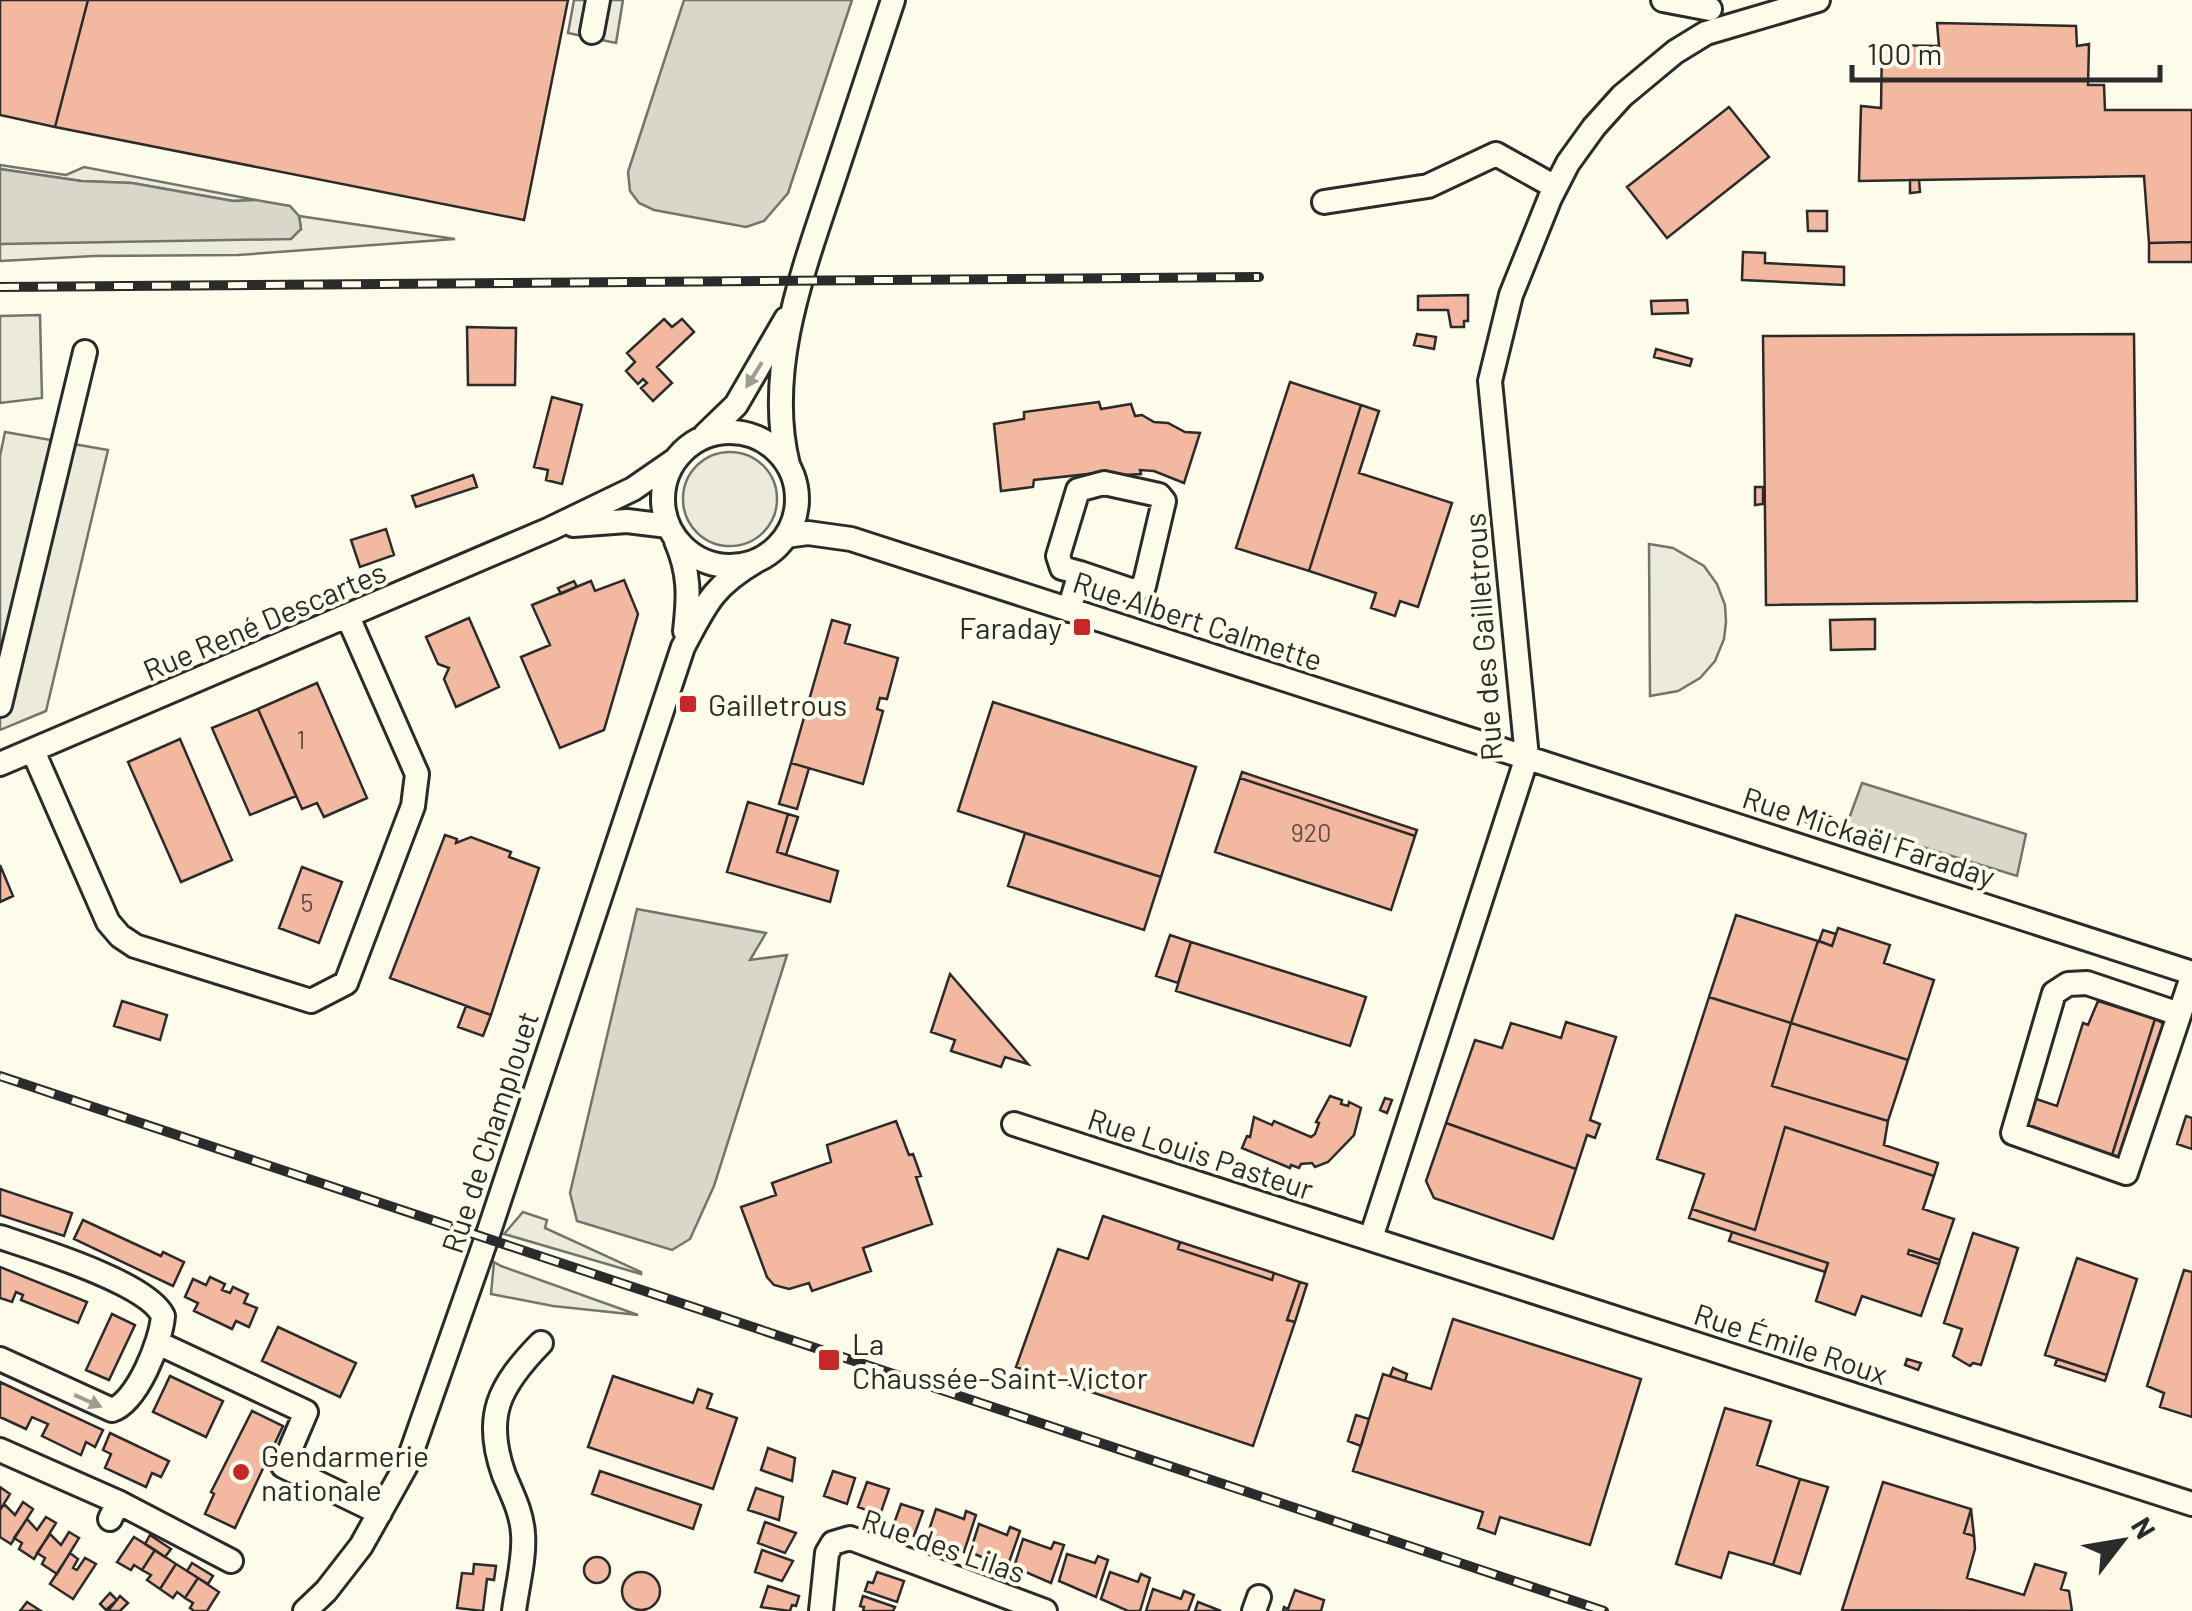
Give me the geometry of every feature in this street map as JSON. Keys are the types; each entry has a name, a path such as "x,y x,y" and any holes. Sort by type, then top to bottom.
{"street":[{"path":"592,32 598,0"},
{"path":"794,302 736,405 675,460 662,494 670,530 686,551 719,566 756,561 773,551 796,520 797,498 780,416 794,302 893,0"},
{"path":"1664,0 1710,4 1706,33"},
{"name":"Rue des Gailletrous","path":"1371,1238 1528,757 1490,381 1511,295 1556,187 1594,127 1622,96 1675,52 1706,33 1818,0"},
{"path":"1324,202 1428,186 1496,154 1556,187"},
{"path":"0,705 85,352"},
{"path":"700,438 717,433 750,436 778,452 788,466"},
{"name":"Rue René Descartes","path":"1,762 348,618 550,529 633,488 675,460"},
{"path":"1104,483 1159,495 1164,501 1144,586 1133,591 1080,573 1062,568 1058,556 1078,490 1104,483"},
{"name":"Rue Albert Calmette","path":"797,498 810,512 851,539"},
{"name":"Rue René Descartes","path":"550,529 627,520 670,530"},
{"name":"Rue de Champlouet","path":"670,530 686,562 690,592 683,648"},
{"name":"Rue Albert Calmette","path":"786,536 808,533 851,539 1528,757"},
{"name":"Rue de Champlouet","path":"305,1611 326,1592 361,1546 408,1462 683,648 710,597 726,579 756,561"},
{"path":"1069,610 1080,573"},
{"path":"33,751 108,922 120,936 134,946 310,1001 346,984 413,806 417,774 348,618"},
{"name":"Rue Mickaël Faraday","path":"1528,757 2192,975"},
{"path":"2179,1014 2087,983 2068,984 2054,993 2013,1133 2126,1173 2179,1014 2192,975"},
{"name":"Rue Louis Pasteur","path":"1014,1124 1371,1238"},
{"path":"0,1237 65,1259 147,1296 163,1316 158,1343 132,1395 112,1410 0,1359"},
{"name":"Rue Émile Roux","path":"1371,1238 2192,1504"},
{"path":"158,1343 306,1412 283,1466 380,1514"},
{"path":"514,1611 524,1536 492,1432 502,1394 516,1370 541,1343"},
{"path":"0,1450 114,1511 231,1561"},
{"name":"Rue des Lilas","path":"821,1611 827,1553 833,1544 850,1538 1045,1611"}],"shaded area":[{"path":"574,0 623,0 616,43 568,33"},
{"path":"684,0 852,0 788,193 764,221 746,227 654,210 639,203 630,191 628,172"},
{"path":"0,165 66,175 84,167 256,200 233,201 132,183 81,181 0,169"},
{"path":"0,169 290,206 299,216 301,229 291,239 0,244"},
{"path":"299,216 455,239 238,255 0,261 0,244 301,229"},
{"path":"40,315 42,398 0,403 0,316"},
{"path":"5,432 108,450 46,711 0,730 0,456"},
{"path":"730,452 748,456 763,466 773,481 777,499 773,517 763,532 748,542 730,546 712,542 697,532 687,517 683,499 687,481 697,466 712,456"},
{"path":"1649,544 1673,548 1704,566 1717,584 1726,622 1715,661 1700,678 1678,691 1650,696"},
{"path":"1862,783 2026,834 2017,876 1847,824"},
{"path":"637,909 766,933 750,960 787,955 714,1186 690,1239 672,1250 577,1221 570,1193"},
{"path":"523,1212 547,1220 545,1228 641,1274 504,1234"},
{"path":"494,1262 638,1315 553,1306 491,1294"}],"building":[{"path":"0,0 88,0 55,127 0,115"},
{"path":"88,0 568,0 524,220 55,127"},
{"path":"1937,23 2076,26 2077,46 2089,44 2088,85 2104,85 2105,110 2192,110 2192,242 2149,243 2144,176 1859,181 1861,106 1881,108 1882,45 1939,46"},
{"path":"1729,107 1769,157 1667,238 1627,187"},
{"path":"1910,180 1919,180 1920,192 1910,193"},
{"path":"1807,211 1827,211 1827,231 1808,231"},
{"path":"2192,242 2192,262 2149,262 2149,243"},
{"path":"1743,252 1765,253 1765,263 1844,267 1844,285 1742,280"},
{"path":"1468,295 1468,321 1464,321 1464,327 1451,327 1448,310 1418,310 1418,296"},
{"path":"1687,300 1688,313 1652,314 1651,301"},
{"path":"664,319 672,327 682,319 694,332 657,367 672,383 653,401 641,388 647,383 643,379 638,384 626,371 635,362 627,353"},
{"path":"467,327 516,328 515,385 468,385"},
{"path":"1417,334 1436,337 1434,349 1414,345"},
{"path":"2134,334 2137,601 1766,605 1763,336"},
{"path":"1656,349 1692,359 1690,366 1654,357"},
{"path":"1290,382 1361,405 1309,571 1236,548"},
{"path":"552,397 582,405 562,484 546,480 548,470 534,467"},
{"path":"1099,402 1101,409 1131,404 1135,416 1200,433 1184,483 1154,471 1140,470 1141,474 1107,476 1107,472 1034,480 1033,487 1001,491 994,424 1024,419 1024,412"},
{"path":"1361,405 1379,411 1359,473 1452,503 1418,607 1400,601 1395,616 1371,608 1376,593 1309,571"},
{"path":"473,475 477,487 416,507 412,496"},
{"path":"1755,487 1763,487 1763,504 1755,505"},
{"path":"386,529 394,555 360,567 351,540"},
{"path":"624,580 638,614 604,730 560,748 521,657 550,645 532,605 591,581 595,591"},
{"path":"574,581 577,587 561,594 558,588"},
{"path":"469,618 499,687 456,707 444,679 449,668 438,664 426,637"},
{"path":"1875,619 1875,649 1831,650 1830,620"},
{"path":"832,620 850,625 845,643 898,658 887,699 880,698 877,709 883,711 863,784 791,763"},
{"path":"317,683 367,798 324,817 317,803 302,809 258,709"},
{"path":"993,702 1196,767 1161,877 958,811"},
{"path":"258,709 296,796 250,815 212,728"},
{"path":"180,739 232,860 181,882 128,762"},
{"path":"791,763 809,768 797,809 779,804"},
{"path":"1242,772 1417,830 1415,836 1240,778"},
{"path":"1240,778 1415,836 1391,910 1215,852"},
{"path":"748,802 788,814 777,852 838,871 830,902 727,872"},
{"path":"1810,810 1831,817 1827,829 1806,822"},
{"path":"788,814 798,817 786,855 777,852"},
{"path":"1025,833 1161,877 1144,930 1008,886"},
{"path":"445,835 457,839 456,843 471,837 539,868 491,1015 390,978"},
{"path":"0,865 13,896 0,902"},
{"path":"302,867 342,882 319,943 279,928"},
{"path":"1736,915 1818,941 1791,1023 1709,997"},
{"path":"1838,928 1890,945 1884,963 1934,980 1908,1060 1791,1023 1818,941 1832,946"},
{"path":"1823,930 1836,934 1832,946 1819,941"},
{"path":"1170,935 1191,942 1178,983 1156,976"},
{"path":"1191,942 1366,997 1350,1046 1176,991"},
{"path":"950,974 1028,1064 1005,1057 1001,1067 951,1051 955,1040 931,1032"},
{"path":"1709,997 1791,1023 1772,1086 1888,1121 1884,1145 1938,1163 1934,1176 1785,1127 1755,1230 1692,1209 1704,1174 1657,1159"},
{"path":"122,1001 167,1015 160,1040 114,1026"},
{"path":"2098,1001 2155,1019 2112,1155 2020,1127 2030,1097 2057,1106 2083,1023 2088,1025"},
{"path":"466,1006 491,1015 483,1036 458,1027"},
{"path":"2155,1019 2166,1025 2124,1159 2112,1155"},
{"path":"1566,1022 1616,1037 1590,1120 1600,1124 1595,1138 1587,1135 1576,1169 1446,1123 1475,1040 1502,1048 1511,1023 1561,1038"},
{"path":"1791,1023 1908,1060 1888,1121 1772,1086"},
{"path":"1330,1096 1342,1100 1341,1104 1348,1106 1349,1102 1361,1108 1354,1135 1328,1162 1290,1168 1242,1148 1247,1136 1250,1137 1254,1117 1311,1137"},
{"path":"1385,1098 1392,1100 1387,1113 1380,1110"},
{"path":"2186,1116 2192,1118 2192,1149 2177,1144"},
{"path":"896,1121 921,1176 916,1177 932,1224 863,1248 871,1271 812,1291 809,1283 789,1289 774,1285 767,1277 741,1207 776,1195 772,1183 831,1162 827,1145"},
{"path":"1446,1123 1576,1169 1553,1239 1434,1198 1426,1181"},
{"path":"1785,1127 1934,1176 1923,1209 1954,1219 1940,1260 1909,1250 1908,1254 1939,1264 1921,1316 1862,1296 1855,1315 1816,1301 1828,1263 1689,1218 1692,1209 1755,1230"},
{"path":"0,1189 72,1213 64,1236 0,1215"},
{"path":"1103,1216 1180,1242 1178,1249 1272,1280 1274,1273 1300,1282 1287,1320 1295,1322 1253,1446 1016,1367 1058,1249 1088,1259"},
{"path":"83,1220 161,1256 163,1252 184,1262 173,1286 74,1239"},
{"path":"1732,1232 1828,1263 1825,1272 1729,1241"},
{"path":"1973,1233 2018,1248 1981,1365 1970,1366 1953,1356 1962,1329 1944,1323"},
{"path":"1180,1242 1274,1273 1272,1280 1178,1249"},
{"path":"1909,1250 1940,1260 1939,1264 1908,1254"},
{"path":"2077,1258 2137,1279 2107,1375 2045,1355"},
{"path":"0,1267 87,1302 78,1323 21,1300 23,1295 16,1292 12,1302 0,1298"},
{"path":"2184,1270 2192,1272 2192,1417 2160,1407 2164,1393 2147,1386"},
{"path":"210,1277 225,1284 222,1290 230,1293 233,1287 248,1294 244,1303 257,1308 249,1327 236,1321 232,1329 194,1311 198,1303 185,1297 193,1279 206,1285"},
{"path":"1300,1282 1307,1284 1295,1322 1287,1320"},
{"path":"112,1314 135,1325 109,1380 86,1370"},
{"path":"1453,1319 1641,1379 1590,1545 1500,1517 1495,1534 1478,1528 1483,1512 1353,1471 1383,1374 1431,1389"},
{"path":"278,1327 356,1363 340,1397 262,1361"},
{"path":"1907,1359 1921,1363 1918,1370 1905,1365"},
{"path":"2057,1359 2107,1375 2105,1381 2055,1365"},
{"path":"1393,1368 1407,1374 1405,1381 1390,1376"},
{"path":"170,1376 223,1401 206,1437 153,1412"},
{"path":"613,1376 693,1403 698,1389 712,1394 707,1408 737,1418 713,1489 588,1447"},
{"path":"0,1382 103,1430 95,1447 86,1442 81,1455 42,1436 48,1424 32,1417 26,1429 0,1417"},
{"path":"1725,1408 1771,1421 1757,1465 1800,1479 1773,1565 1729,1552 1721,1578 1676,1564"},
{"name":"Gendarmerie nationale","path":"252,1411 283,1426 235,1528 205,1514 214,1494 211,1492"},
{"path":"1356,1415 1369,1419 1361,1446 1348,1441"},
{"path":"110,1433 169,1461 161,1477 152,1473 146,1487 105,1468 111,1454 103,1450"},
{"path":"768,1448 795,1458 792,1481 761,1470"},
{"path":"600,1471 701,1505 693,1529 592,1494"},
{"path":"833,1471 855,1478 847,1504 824,1496"},
{"path":"1800,1479 1828,1487 1800,1574 1773,1565"},
{"path":"867,1482 889,1489 880,1515 858,1507"},
{"path":"1883,1482 1971,1509 1964,1533 1974,1536 1975,1549 1967,1578 2024,1595 2035,1564 2066,1573 2061,1589 2069,1591 2072,1611 1842,1610"},
{"path":"0,1487 10,1494 0,1510"},
{"path":"756,1488 783,1497 779,1520 748,1510"},
{"path":"23,1502 33,1509 11,1544 0,1537 0,1510 4,1504 15,1515"},
{"path":"901,1504 923,1511 914,1536 892,1529"},
{"path":"936,1509 964,1519 966,1511 976,1515 964,1552 927,1536"},
{"path":"1971,1509 1974,1536 1964,1533"},
{"path":"46,1517 56,1523 34,1559 19,1549 22,1543 14,1538 27,1519 37,1530"},
{"path":"765,1522 796,1533 785,1553 758,1543"},
{"path":"979,1524 1007,1535 1010,1527 1020,1531 1007,1568 970,1552"},
{"path":"69,1532 79,1538 57,1574 42,1564 45,1558 37,1553 50,1534 61,1545"},
{"path":"150,1535 171,1549 165,1557 145,1544"},
{"path":"134,1537 155,1550 142,1570 134,1565 131,1570 117,1562"},
{"path":"1023,1539 1051,1549 1054,1542 1064,1545 1051,1583 1014,1567"},
{"path":"155,1550 176,1564 160,1589 147,1580 151,1575 142,1570"},
{"path":"762,1550 793,1561 782,1581 755,1572"},
{"path":"70,1553 78,1559 73,1568 77,1570 85,1558 96,1564 73,1599 50,1584"},
{"path":"1067,1554 1095,1563 1098,1556 1108,1560 1096,1597 1059,1581"},
{"path":"597,1557 606,1561 610,1570 606,1579 597,1583 588,1579 584,1570 588,1561"},
{"path":"192,1563 213,1576 208,1584 187,1571"},
{"path":"176,1564 198,1578 185,1598 177,1592 173,1598 160,1589"},
{"path":"474,1564 496,1566 494,1580 487,1579 483,1611 457,1608 462,1573 473,1574"},
{"path":"641,1572 655,1577 660,1591 655,1605 641,1610 627,1605 622,1591 627,1577"},
{"path":"877,1572 904,1581 897,1602 865,1591"},
{"path":"1110,1572 1138,1582 1141,1574 1150,1578 1140,1611 1128,1611 1101,1599"},
{"path":"198,1578 219,1592 207,1611 194,1611 190,1608 193,1603 185,1598"},
{"path":"768,1586 799,1596 796,1606 792,1605 790,1611 761,1607"},
{"path":"1153,1589 1181,1599 1184,1591 1194,1595 1188,1611 1146,1611"},
{"path":"1295,1590 1324,1600 1321,1611 1283,1611 1284,1607 1288,1609"},
{"path":"110,1593 117,1600 106,1610 100,1604"},
{"path":"120,1596 128,1603 120,1611 108,1611"},
{"path":"863,1596 895,1607 893,1611 863,1611"},
{"path":"27,1602 41,1611 20,1611"},
{"path":"1198,1602 1221,1611 1195,1611"}],"railway":[{"path":"0,287 1259,277"},
{"path":"0,1076 1604,1611"}],"place":[{"name":"Faraday","path":"1082,627"},
{"name":"Gailletrous","path":"688,704"},
{"name":"La Chaussée-Saint-Victor","path":"829,1360"},
{"name":"Gendarmerie nationale","path":"241,1472"}]}
